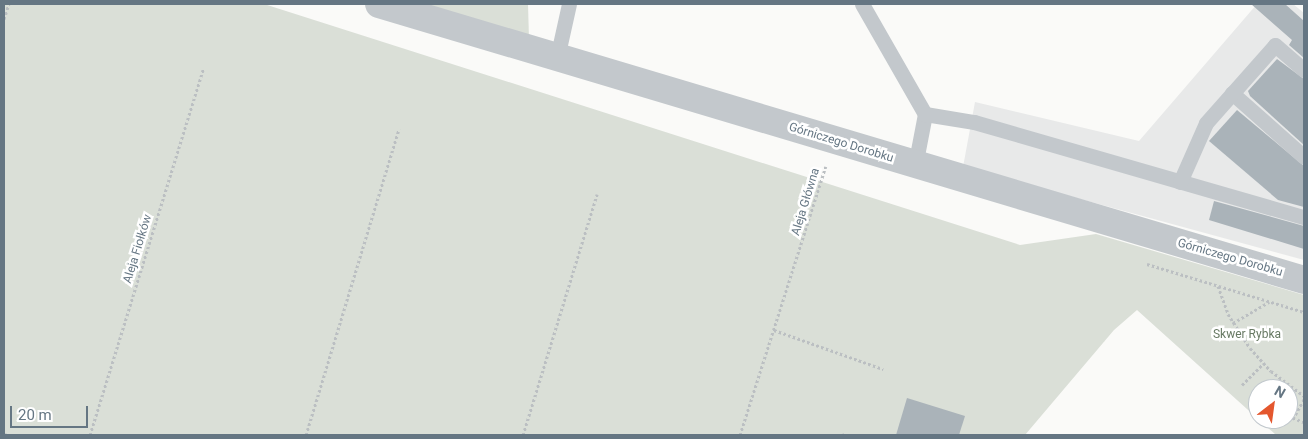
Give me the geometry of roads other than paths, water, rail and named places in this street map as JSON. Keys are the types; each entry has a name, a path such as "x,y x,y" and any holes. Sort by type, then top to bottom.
{"street":[{"name":"Górniczego Dorobku","path":"379,4 916,166 1304,280"}],"lane":[{"path":"557,58 569,4"},
{"path":"862,4 925,114 916,166"},
{"path":"1180,182 1206,123 1275,44 1304,70"},
{"path":"1232,93 1304,157"},
{"path":"925,114 974,122 1304,216"}],"park label":[{"name":"Skwer Rybka","path":"1247,335"}]}
